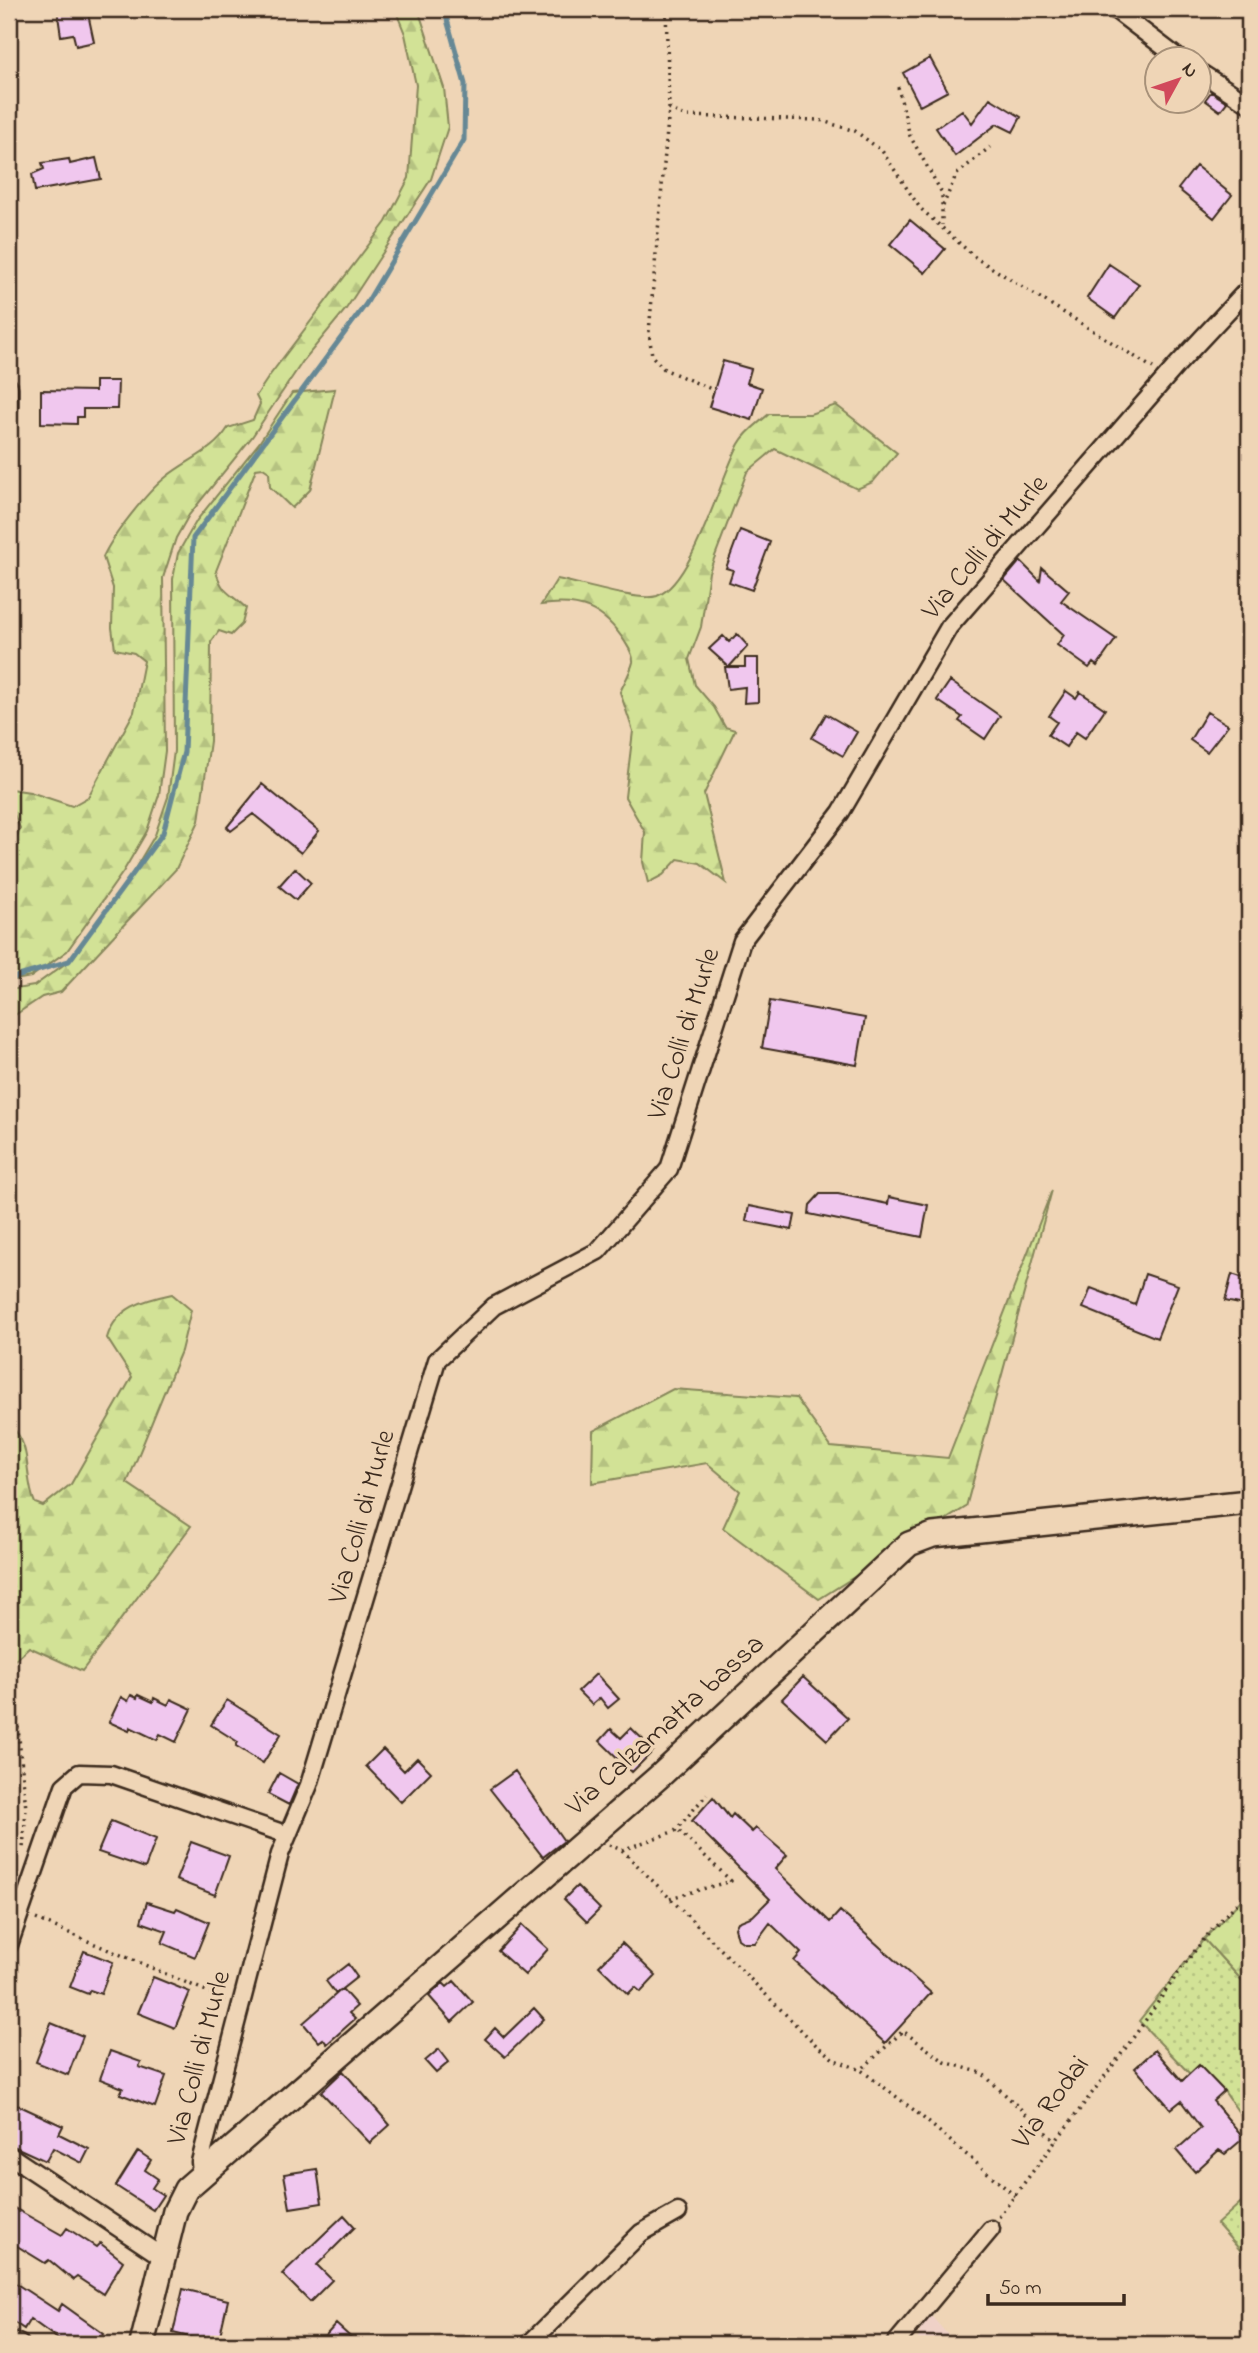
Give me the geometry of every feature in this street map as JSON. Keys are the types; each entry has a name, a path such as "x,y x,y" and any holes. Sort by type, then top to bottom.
{"street":[{"path":"1114,9 1163,46"},
{"path":"1212,80 1249,104"},
{"name":"Via Colli di Murle","path":"201,2174 200,2162 280,1854 309,1785 437,1360 494,1306 598,1251 669,1169 742,941 841,811 949,627 1167,377 1249,288"},
{"path":"9,387 9,406"},
{"name":"Via Calzamatta bassa","path":"142,2344 176,2211 186,2189 662,1774 909,1544 933,1535 1249,1502"},
{"path":"9,1945 64,1786 79,1773 111,1774 288,1835"},
{"path":"9,2155 164,2258"},
{"path":"529,2344 641,2233 678,2212"},
{"path":"895,2344 991,2229"},
{"path":"9,2339 20,2344"}],"path":[{"path":"666,9 669,108 649,332 652,356 664,369 711,388"},
{"path":"898,87 910,136 942,193 942,225"},
{"path":"669,108 684,116 819,120 855,131 882,152 920,208 976,258 1167,377"},
{"path":"942,208 956,175 990,147"},
{"path":"9,1636 26,1810 22,1854"},
{"path":"622,1850 677,1829 707,1794"},
{"path":"670,1898 731,1881 677,1829"},
{"path":"588,1838 622,1850 817,2046 835,2060 861,2070 914,2109 1015,2196"},
{"name":"Via Rodai","path":"991,2229 1180,1968 1227,1911 1249,1893"},
{"path":"21,1912 241,2006"},
{"path":"861,2070 903,2031 945,2062 982,2073 1056,2142"}],"shaded area":[{"path":"926,2310 956,2344 917,2344"}],"green space":[{"path":"395,9 418,9 444,88 448,127 431,179 346,309 303,361 252,437 189,515 176,538 163,578 165,751 159,795 147,831 123,872 67,951 31,977 9,981 9,848 20,828 12,810 10,789 30,792 72,806 88,797 134,712 144,661 134,653 115,649 112,628 113,588 103,557 122,526 158,484 208,449 228,428 253,420 260,404 256,396 386,222 409,178 416,85 405,34"},
{"path":"335,389 310,490 292,508 270,487 269,472 263,468 256,469 216,571 224,589 246,608 242,624 231,635 219,631 211,642 210,741 199,821 176,869 61,992 42,997 9,1019 9,990 34,986 73,958 130,877 155,835 168,797 174,751 173,579 178,553 197,520 259,443 292,393"},
{"path":"836,405 897,453 873,482 857,489 775,449 747,472 709,572 701,627 689,659 695,685 714,707 725,727 735,730 704,794 726,883 700,863 678,859 663,875 648,883 643,862 645,832 625,797 633,731 620,692 632,666 632,654 608,621 590,609 568,604 541,605 557,579 623,594 657,596 670,587 694,551 731,460 745,435 769,414 810,414"},
{"path":"1052,1190 966,1507 819,1599 723,1528 740,1491 707,1463 592,1483 593,1431 673,1389 796,1398 831,1447 948,1458"},
{"path":"172,1294 191,1310 181,1351 127,1483 191,1526 82,1671 29,1647 9,1665 9,1425 17,1433 25,1451 35,1503 43,1506 71,1484 132,1377 107,1338 111,1327 132,1307"},
{"path":"1241,1900 1249,1910 1249,1988 1204,1939"},
{"path":"1204,1939 1249,1988 1249,2127 1224,2091 1199,2066 1190,2074 1139,2021"},
{"path":"1249,2195 1249,2260 1217,2224"}],"building":[{"path":"57,9 87,9 94,42 76,46 73,34 61,36"},
{"path":"930,58 948,91 920,106 903,73"},
{"path":"1212,93 1227,102 1220,111 1212,105"},
{"path":"990,98 1021,117 1013,132 997,124 955,156 936,128 962,110 972,123"},
{"path":"96,158 101,179 35,191 32,174 44,169 42,163 69,159 70,164"},
{"path":"1196,166 1232,195 1214,218 1178,189"},
{"path":"910,220 945,249 925,273 890,244"},
{"path":"1109,264 1139,284 1115,318 1087,298"},
{"path":"723,361 751,369 747,383 762,388 752,420 709,407"},
{"path":"95,381 118,381 117,409 83,409 83,417 77,417 77,424 41,423 41,390 95,391"},
{"path":"740,530 770,542 752,590 729,582 733,570 726,568"},
{"path":"1020,561 1040,581 1042,568 1069,591 1061,601 1116,639 1097,666 1093,663 1089,668 1057,645 1064,635 1004,580"},
{"path":"737,634 748,646 729,667 709,649 723,636 729,642"},
{"path":"745,658 758,658 758,702 744,703 745,687 728,689 725,667 745,667"},
{"path":"950,681 1000,716 985,739 959,721 962,717 937,700"},
{"path":"1066,691 1076,698 1080,692 1105,709 1085,738 1076,732 1066,747 1048,735 1057,722 1049,716"},
{"path":"1207,712 1228,725 1207,752 1190,740"},
{"path":"826,714 857,732 843,756 812,738"},
{"path":"262,784 319,831 301,853 253,814 231,831 227,827"},
{"path":"295,868 311,883 296,900 279,886"},
{"path":"770,1001 865,1018 857,1065 762,1048"},
{"path":"820,1194 838,1194 888,1204 889,1197 928,1205 922,1237 809,1214 810,1205"},
{"path":"749,1206 795,1215 792,1230 746,1221"},
{"path":"1145,1274 1178,1285 1157,1338 1083,1308 1091,1288 1135,1305"},
{"path":"1232,1274 1249,1280 1249,1306 1225,1301"},
{"path":"596,1674 619,1699 608,1708 600,1698 592,1705 578,1691"},
{"path":"803,1677 848,1718 827,1740 782,1699"},
{"path":"131,1695 137,1698 138,1695 153,1702 154,1698 168,1705 171,1699 192,1709 176,1742 160,1734 157,1740 130,1727 129,1731 109,1722 121,1697 128,1701"},
{"path":"227,1700 281,1734 263,1763 236,1746 238,1742 211,1725"},
{"path":"631,1728 654,1750 632,1772 600,1741 611,1729 621,1738"},
{"path":"383,1749 404,1771 417,1758 431,1772 401,1802 366,1766"},
{"path":"515,1771 564,1841 543,1857 490,1789"},
{"path":"279,1773 298,1784 289,1805 268,1794"},
{"path":"713,1797 730,1818 733,1814 752,1832 756,1828 787,1855 775,1869 830,1922 840,1911 931,1993 885,2043 794,1961 801,1953 770,1923 755,1943 744,1943 738,1939 735,1928 738,1922 753,1916 770,1899 692,1821"},
{"path":"111,1821 156,1839 145,1868 98,1852"},
{"path":"191,1842 229,1856 215,1895 176,1880"},
{"path":"577,1886 600,1909 587,1922 564,1899"},
{"path":"147,1902 175,1911 177,1908 209,1922 195,1957 162,1943 167,1931 141,1922"},
{"path":"522,1925 548,1949 525,1975 498,1951"},
{"path":"622,1943 656,1976 641,1992 635,1987 628,1994 599,1966"},
{"path":"84,1951 113,1962 101,1994 90,1990 88,1994 70,1987"},
{"path":"348,1964 357,1977 335,1993 326,1981"},
{"path":"153,1977 190,1992 175,2028 138,2013"},
{"path":"454,1981 473,2002 452,2022 429,1996 443,1983 447,1987"},
{"path":"342,1989 357,2006 349,2013 355,2019 327,2044 323,2039 319,2042 303,2023"},
{"path":"534,2008 544,2019 505,2057 485,2039 495,2028 504,2037"},
{"path":"51,2023 83,2036 68,2075 36,2062"},
{"path":"439,2049 449,2062 436,2073 425,2061"},
{"path":"1155,2050 1182,2081 1199,2065 1224,2091 1213,2101 1244,2138 1225,2154 1219,2150 1195,2172 1176,2150 1201,2128 1181,2101 1171,2109 1135,2068"},
{"path":"110,2051 141,2062 139,2067 166,2076 155,2107 120,2094 123,2088 100,2079"},
{"path":"343,2071 390,2125 370,2143 321,2092"},
{"path":"9,2101 63,2126 59,2134 89,2149 82,2163 53,2148 46,2161 9,2144"},
{"path":"138,2151 151,2160 145,2170 158,2179 152,2188 163,2195 153,2210 116,2186"},
{"path":"317,2169 322,2203 290,2208 284,2174"},
{"path":"9,2205 62,2235 67,2228 96,2247 100,2243 123,2261 103,2294 77,2277 73,2280 49,2260 45,2263 9,2241"},
{"path":"344,2215 355,2227 317,2265 332,2280 310,2302 282,2274"},
{"path":"9,2279 58,2311 62,2304 104,2334 97,2344 65,2344 30,2319 24,2329 9,2319"},
{"path":"183,2289 228,2300 218,2344 173,2333"},
{"path":"336,2324 358,2344 318,2344"}],"waterway":[{"path":"9,979 69,961 163,833 184,752 193,538 366,304 464,140 465,84 444,9"}]}
